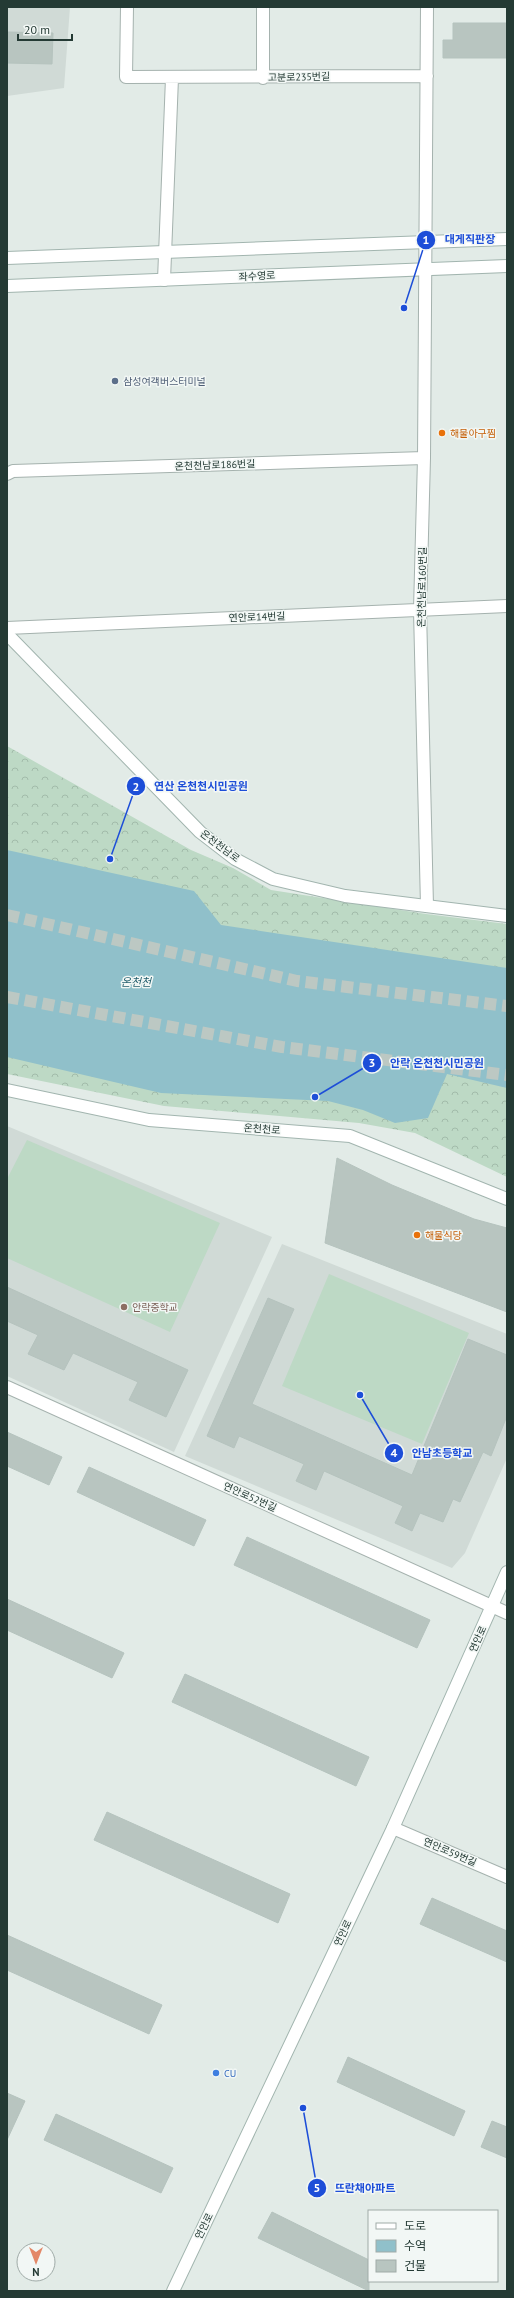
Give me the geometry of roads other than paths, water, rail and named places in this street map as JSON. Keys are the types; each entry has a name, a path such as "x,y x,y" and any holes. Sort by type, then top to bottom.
{"street":[{"name":"고분로235번길","path":"127,7 126,77 263,78 427,76"},
{"path":"263,7 263,78"},
{"path":"425,268 427,7"},
{"path":"164,280 172,78"},
{"path":"7,258 507,239"},
{"name":"좌수영로","path":"7,286 425,268 507,266"},
{"name":"온천천남로160번길","path":"425,268 424,458 420,610 427,906"},
{"name":"온천천남로186번길","path":"7,474 21,471 424,458"},
{"name":"연안로14번길","path":"7,628 507,606"},
{"name":"온천천남로","path":"7,634 200,832 235,859 273,879 345,896 507,916"},
{"name":"온천천로","path":"7,1090 150,1120 350,1136 507,1199"},
{"name":"연안로52번길","path":"7,1387 507,1613"},
{"name":"연안로","path":"173,2291 393,1828 507,1572"},
{"name":"연안로59번길","path":"393,1828 507,1877"}],"water":[{"name":"온천천","path":"7,850 194,891 221,925 507,968 507,1088 447,1074 428,1118 395,1123 363,1110 328,1101 161,1093 7,1057"}],"tunnel":[{"path":"7,915 297,981 507,1006"},
{"path":"7,997 282,1047 507,1075"}],"place":[{"name":"대게직판장","path":"404,308"},
{"name":"삼성여객버스터미널","path":"115,381"},
{"name":"해물아구찜","path":"442,433"},
{"name":"연산 온천천시민공원","path":"110,859"},
{"name":"안락 온천천시민공원","path":"315,1097"},
{"name":"해물식당","path":"417,1235"},
{"name":"안락중학교","path":"124,1307"},
{"name":"안남초등학교","path":"360,1395"},
{"name":"CU","path":"216,2073"},
{"name":"뜨란채아파트","path":"303,2108"}]}
